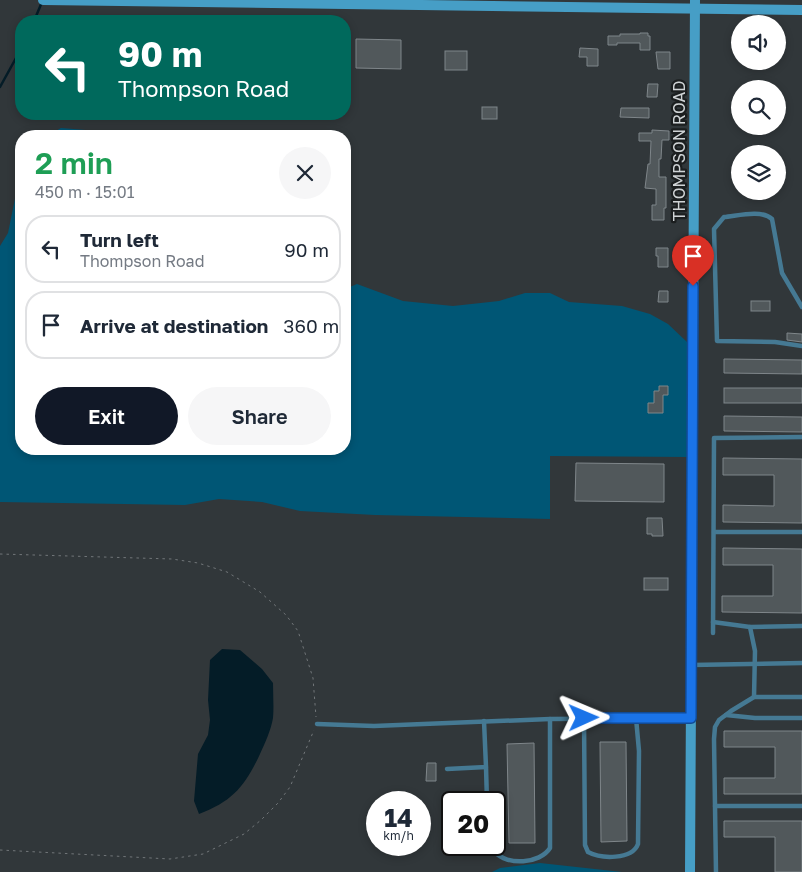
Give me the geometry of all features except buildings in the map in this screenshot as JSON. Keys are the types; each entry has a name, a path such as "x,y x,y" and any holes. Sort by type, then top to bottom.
{"main road":[{"path":"43,0 695,5 802,10"},
{"name":"THOMPSON ROAD","path":"690,872 695,5"}],"lane":[{"path":"802,307 782,273 772,219 768,215 752,214 724,217 714,229 717,341 775,342 802,346"},
{"path":"713,633 714,438 802,438"},
{"path":"714,532 802,532"},
{"path":"713,622 750,627 802,626"},
{"path":"750,627 755,652 754,697"},
{"path":"691,665 802,663"},
{"path":"716,872 715,727 725,715 754,697 802,697"},
{"path":"725,715 755,718 802,718"},
{"path":"317,724 374,726 584,718 691,718"},
{"path":"584,718 585,845 588,852 602,858 634,851 638,844 639,751 636,718"},
{"path":"501,856 511,860 527,862 543,856 550,848 550,719"},
{"path":"484,721 487,791"},
{"path":"447,768 486,767"},
{"path":"715,806 802,806"}],"path":[{"path":"0,554 172,559 198,563 227,572 260,592 286,615 298,631 312,678 317,724 290,787 278,803 244,834 203,854 170,859 0,850"}],"shaded area":[{"path":"61,128 86,130 58,130"},
{"path":"15,199 15,455 351,455 351,286 357,284 403,301 453,306 499,301 525,293 550,293 569,302 622,306 650,314 668,324 687,342 687,457 550,456 550,519 375,515 300,511 262,502 219,499 185,505 0,502 0,246 8,233"},
{"path":"222,649 240,650 262,669 273,683 273,718 260,754 243,784 221,804 199,814 194,801 198,754 208,735 210,720 208,700 210,660"},
{"path":"540,863 622,872 492,872 500,868"}],"waterway":[{"path":"37,15 42,2"},
{"path":"0,87 15,60"}],"route":[{"path":"584,718 691,718 693,286"}]}
